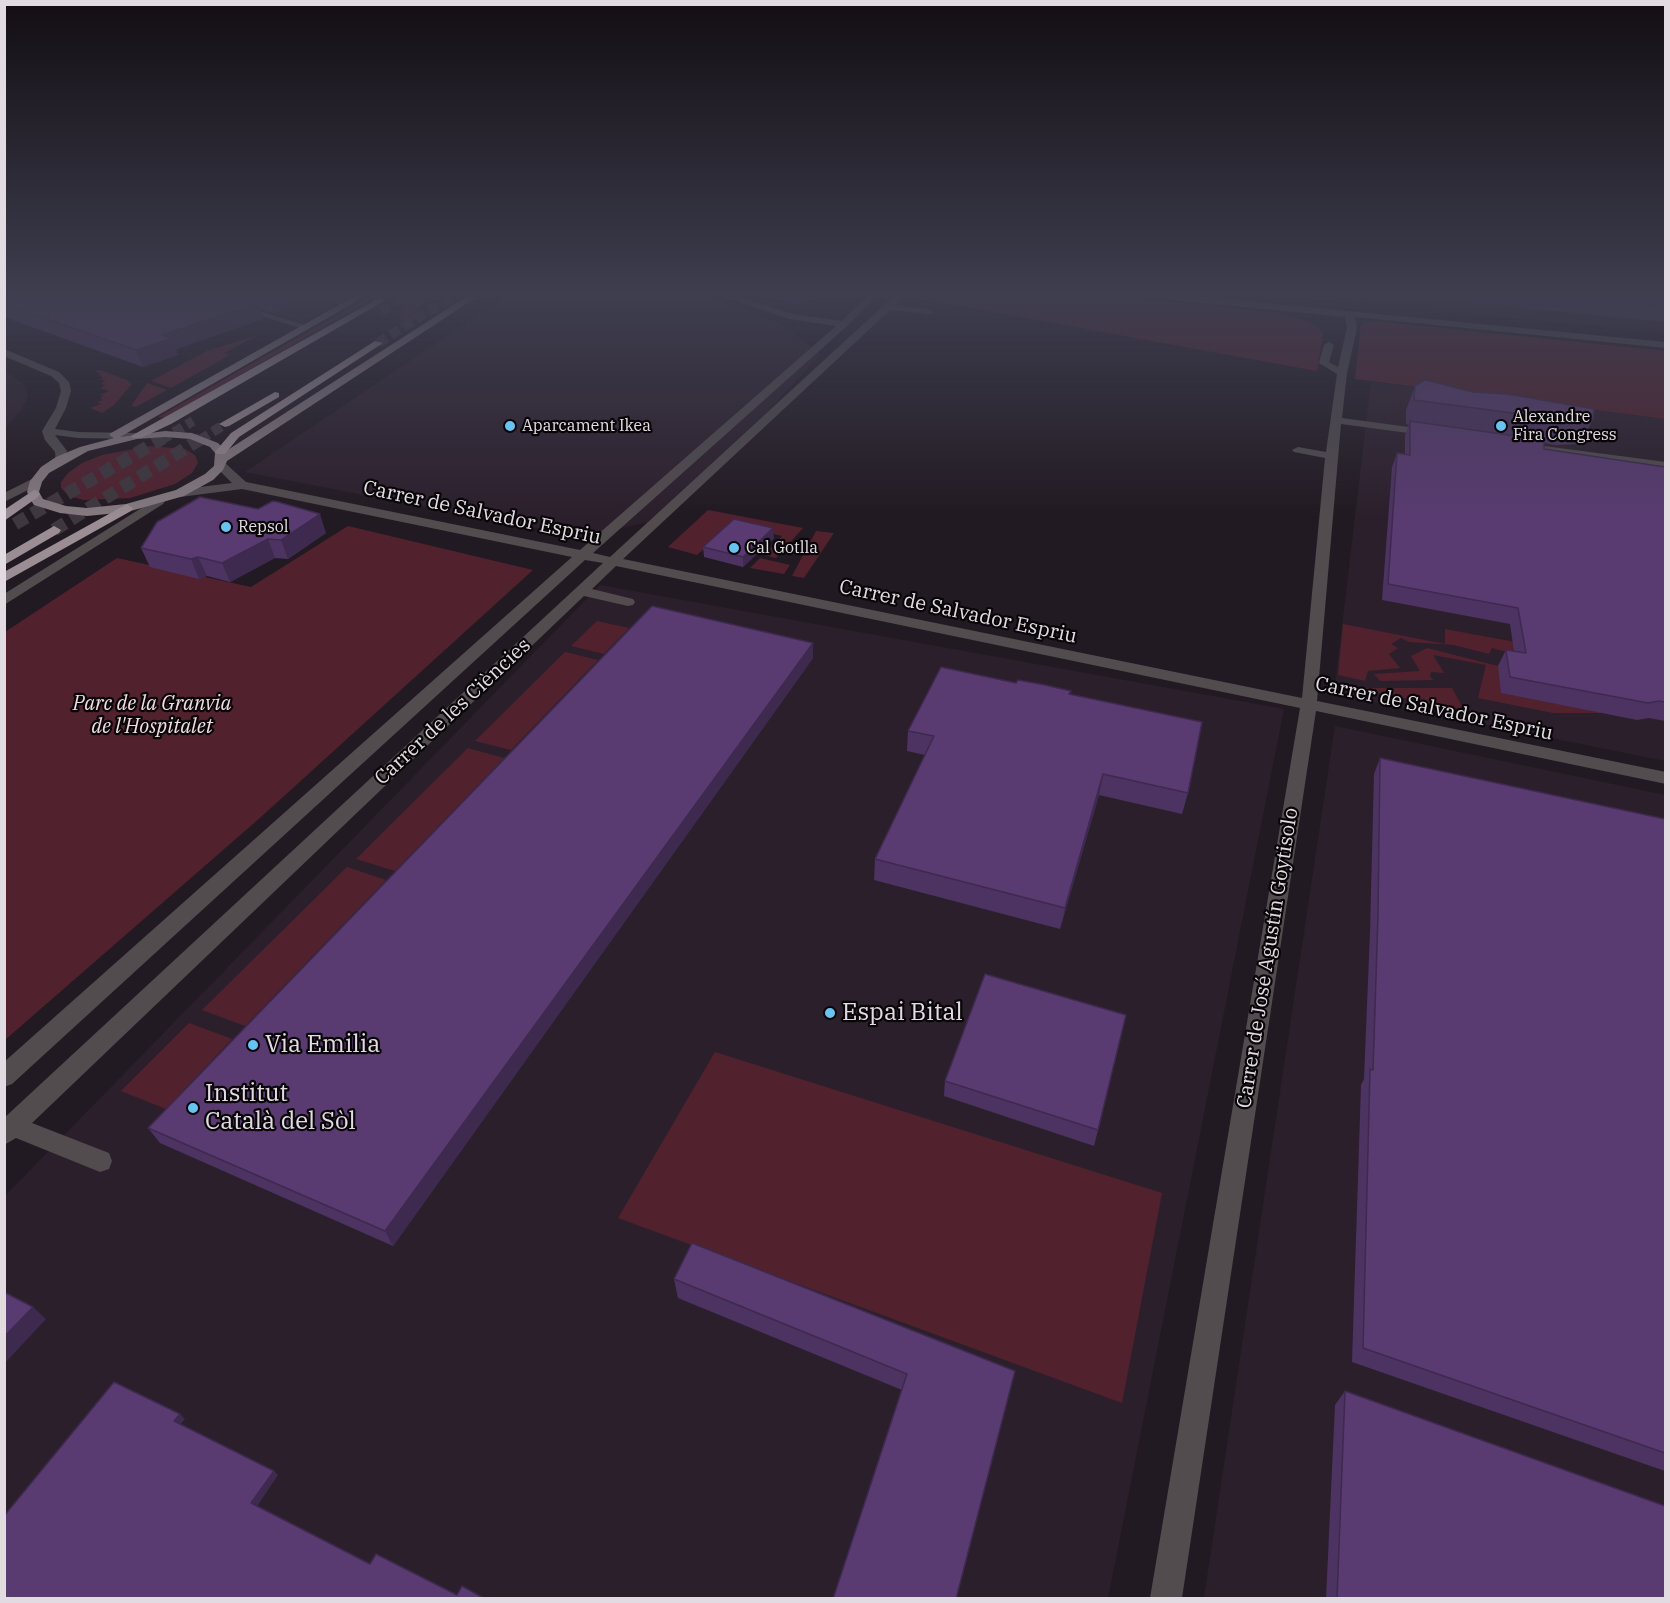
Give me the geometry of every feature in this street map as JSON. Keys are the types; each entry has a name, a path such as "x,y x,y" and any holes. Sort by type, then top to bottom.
{"highway":[{"path":"137,436 266,368"},
{"path":"221,405 281,368"},
{"path":"300,380 323,368"},
{"path":"221,459 235,435 335,368"},
{"path":"225,424 280,391"},
{"path":"8,524 35,487"},
{"path":"4,578 127,508"},
{"path":"4,561 54,530"}],"main road":[{"path":"233,368 98,444 60,460 45,470 35,487 38,501 65,510 87,512 127,508 159,501 180,493 209,477 221,459 363,368"},
{"path":"98,444 137,436 165,434 192,436 204,440 221,459"}],"street":[{"path":"41,368 55,374 64,382 66,391 61,408 48,430 51,440 62,451 60,460"},
{"name":"Carrer de les Ciències","path":"4,1077 583,555 795,368"},
{"name":"Carrer de les Ciències","path":"9,1130 612,562 823,368"},
{"path":"1332,368 1342,373"},
{"name":"Carrer de José Agustín Goytisolo","path":"1166,1599 1308,705 1330,456 1343,368"},
{"path":"1334,420 1438,434"},
{"path":"48,430 78,435 137,436"},
{"path":"1530,447 1665,466"},
{"path":"1298,450 1330,456"},
{"path":"221,459 242,485"},
{"name":"Carrer de Salvador Espriu","path":"180,493 242,485 1665,778"},
{"path":"4,498 35,487"},
{"path":"4,601 159,501"},
{"path":"582,591 628,602"},
{"path":"9,1130 100,1161"}],"shaded area":[{"path":"400,368 808,368 767,412 648,522 581,537 245,472"},
{"path":"5,372 24,384 28,397 20,412 5,428"},
{"path":"1371,382 1665,419 1665,761 1334,694"},
{"path":"600,585 1284,709 1108,1598 5,1598 4,1197"},
{"path":"1335,726 1665,795 1665,1598 1204,1598"}],"green space":[{"path":"176,368 207,368 171,388 151,381"},
{"path":"244,368 253,368 165,418 158,417"},
{"path":"1299,368 1318,368 1317,371"},
{"path":"1356,368 1665,368 1665,419 1355,379"},
{"path":"100,370 132,384 114,405 102,413 90,408 101,404 97,402 103,400 100,398 103,396 100,395 109,391 100,388 105,386 101,383 106,381 100,379 104,378 95,371"},
{"path":"147,383 167,390 136,407 131,406"},
{"path":"149,446 185,449 195,455 198,463 192,473 175,484 130,498 84,500 69,496 61,488 61,482 68,473 82,463 102,455"},
{"path":"708,510 803,528 776,558 764,555 782,536 732,524 697,555 668,547"},
{"name":"Parc de la Granvia de l'Hospitalet","path":"348,526 533,570 261,817 5,1040 5,632 117,558 251,587"},
{"path":"816,531 834,533 804,578 792,576"},
{"path":"760,558 790,565 784,574 750,568"},
{"path":"597,621 629,628 604,654 571,646"},
{"path":"1343,624 1445,644 1445,629 1666,670 1517,655 1492,648 1489,654 1454,645 1409,642 1401,638 1391,644 1398,648 1389,654 1400,668 1368,671 1365,681 1338,675"},
{"path":"1427,648 1498,666 1502,693 1604,713 1553,713 1478,698 1486,665 1433,655 1444,673 1431,672 1430,677 1434,680 1380,681 1374,674 1420,671 1411,656"},
{"path":"565,652 598,660 511,750 475,741"},
{"path":"1355,688 1452,688 1464,710"},
{"path":"468,748 504,758 395,871 356,859"},
{"path":"347,867 386,880 245,1026 202,1010"},
{"path":"189,1023 232,1039 166,1109 121,1091"},
{"path":"715,1052 1162,1193 1122,1403 618,1218"}],"building":[{"path":"1425,380 1473,392 1507,394 1594,409 1593,419 1566,420 1414,400 1415,386"},
{"path":"1410,421 1544,440 1544,449 1665,467 1665,702 1648,703 1510,677 1506,650 1526,653 1518,608 1388,584 1397,453 1410,455"},
{"path":"200,497 258,509 273,501 320,514 281,540 268,539 222,563 141,548 157,522"},
{"path":"734,519 773,528 743,557 703,547"},
{"path":"652,606 813,643 385,1231 148,1128"},
{"path":"941,667 1016,683 1018,680 1045,685 1071,691 1069,694 1202,722 1188,793 1103,774 1065,908 875,859 934,736 908,731"},
{"path":"1380,758 1665,819 1665,1453 1363,1348 1370,1069 1373,1070 1378,916"},
{"path":"985,974 1126,1015 1098,1130 945,1081"},
{"path":"692,1243 1015,1371 956,1599 833,1599 907,1374 674,1279"},
{"path":"4,1292 33,1307 4,1337"},
{"path":"114,1382 180,1414 174,1421 274,1471 251,1503 370,1564 376,1554 457,1595 462,1586 485,1599 4,1599 4,1516"},
{"path":"1345,1391 1665,1506 1665,1599 1337,1599"}],"tunnel":[{"path":"161,440 193,421"},
{"path":"200,440 225,424"},
{"path":"15,524 163,438"},
{"path":"54,530 202,438"}],"place":[{"name":"Aparcament Ikea","path":"510,426"},
{"name":"Alexandre Fira Congress","path":"1501,426"},
{"name":"Repsol","path":"226,527"},
{"name":"Cal Gotlla","path":"734,548"},
{"name":"Espai Bital","path":"830,1013"},
{"name":"Via Emilia","path":"253,1045"},
{"name":"Institut Català del Sòl","path":"193,1108"}]}
